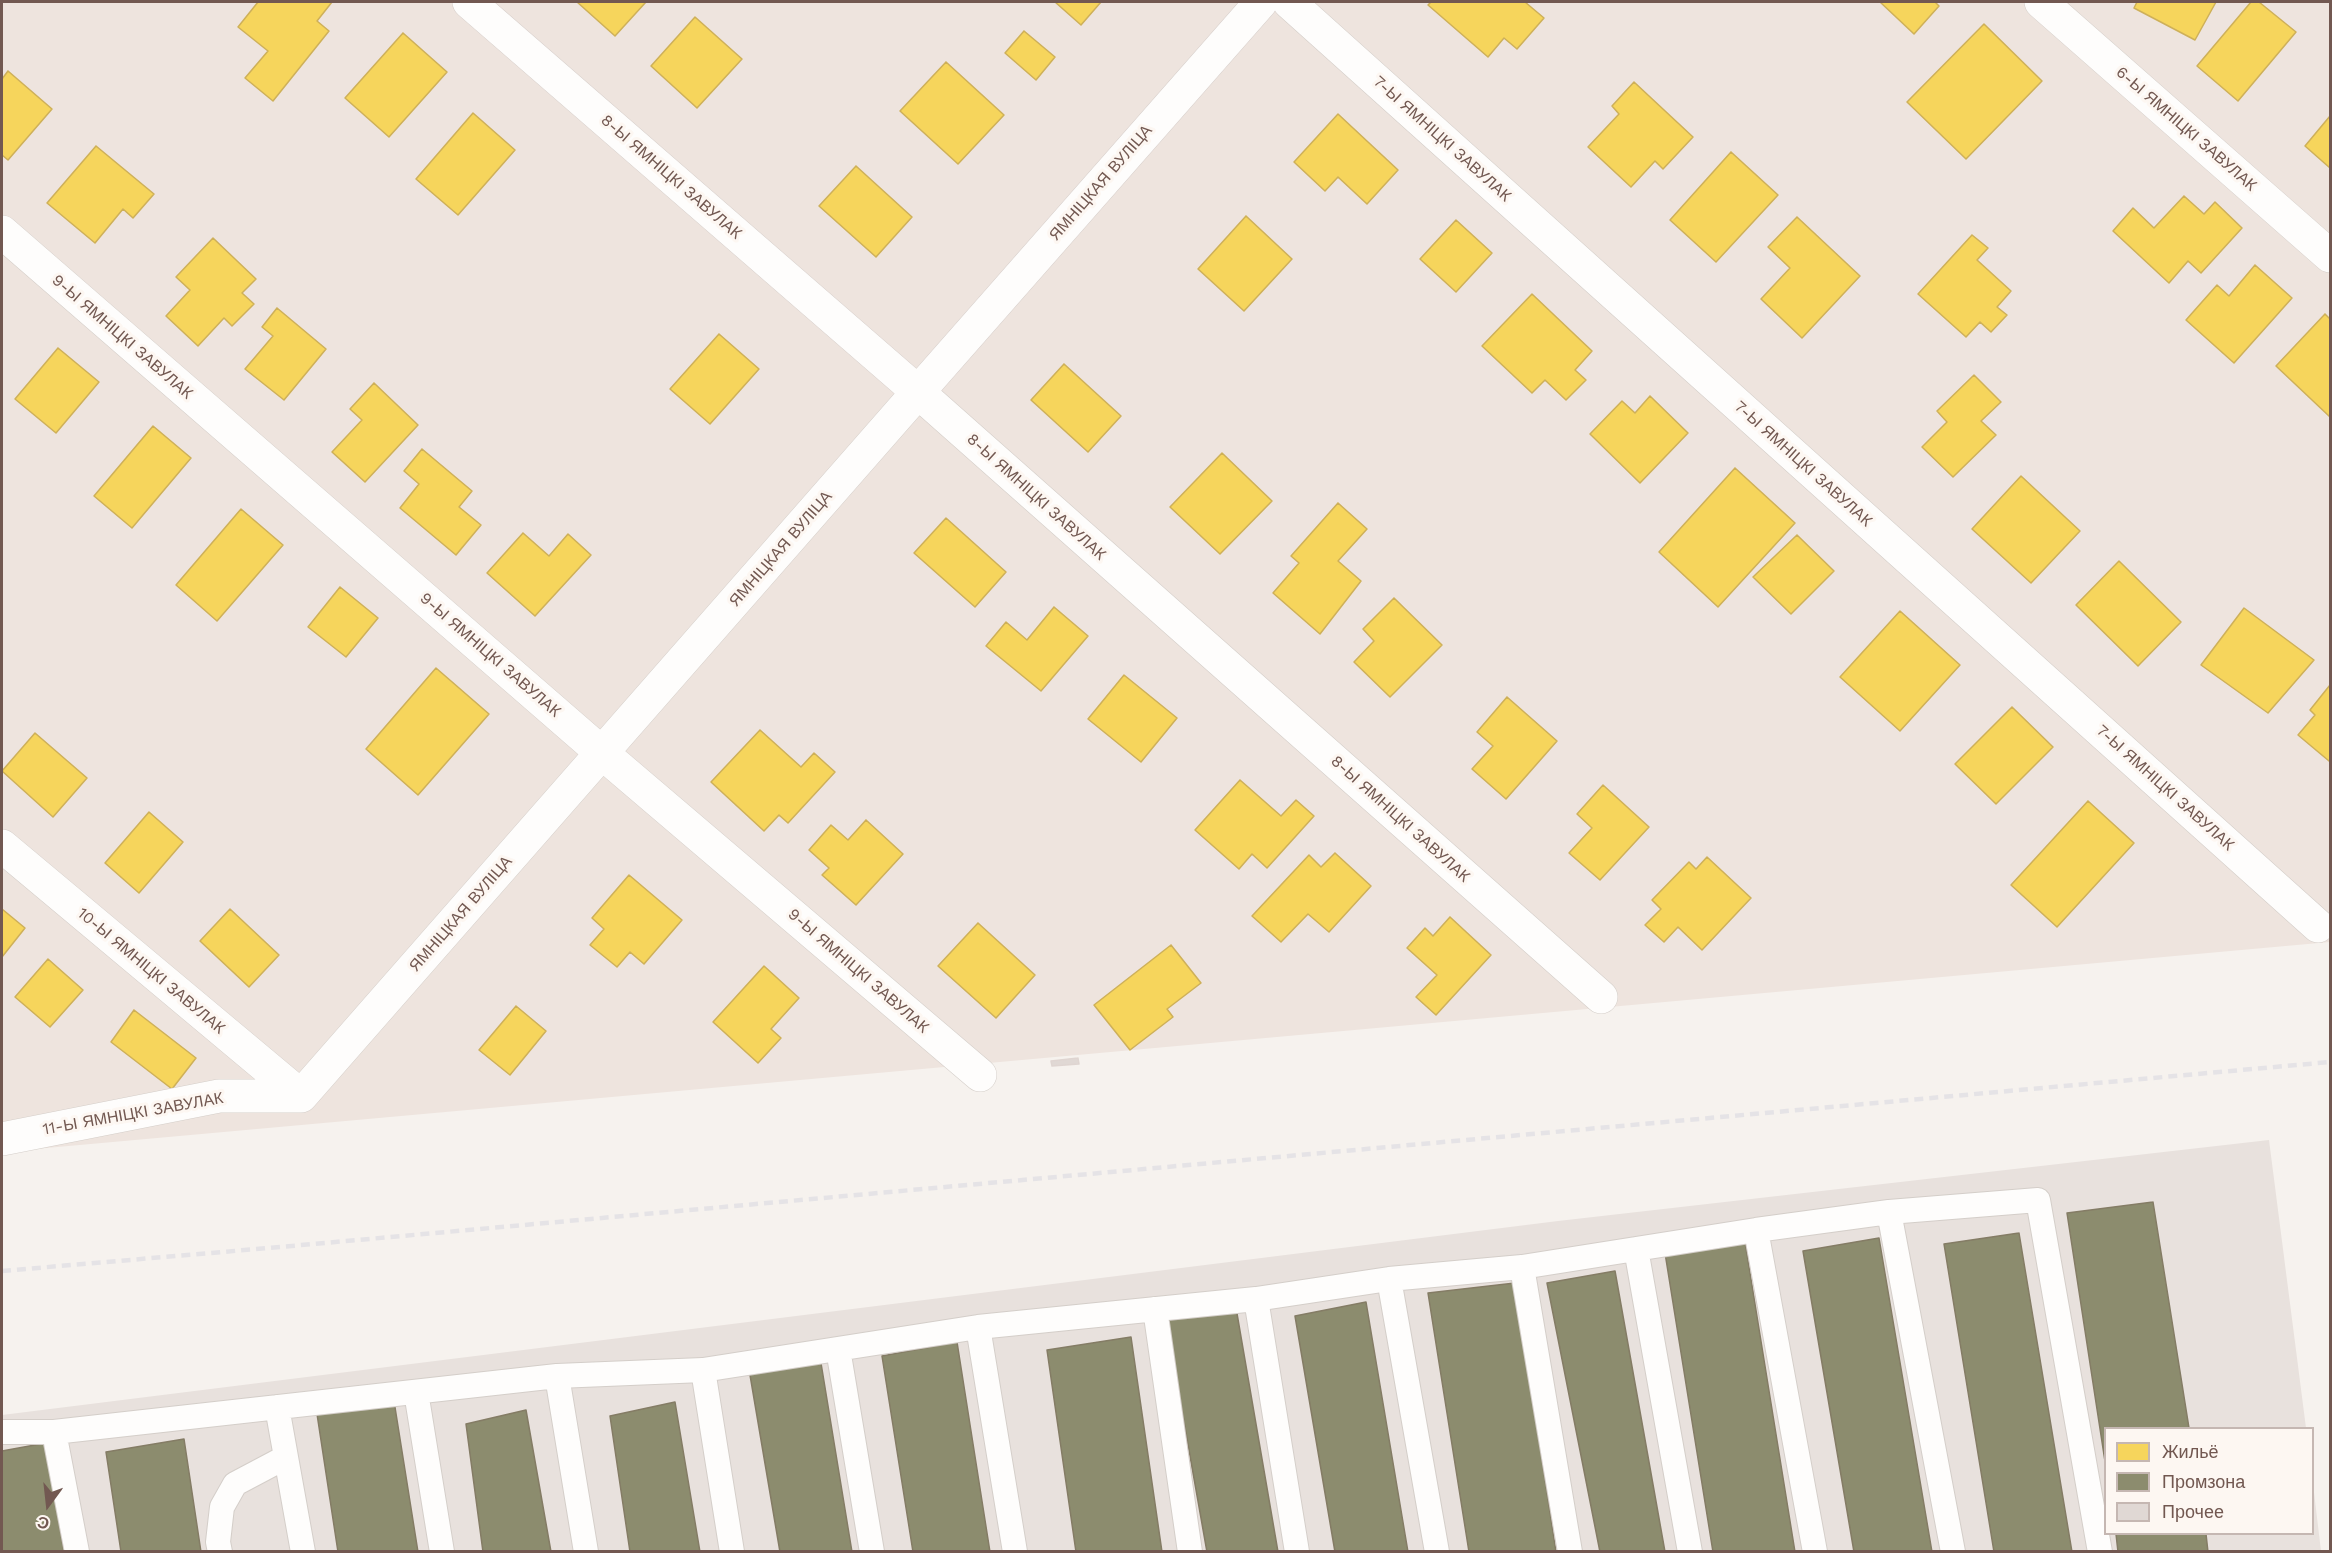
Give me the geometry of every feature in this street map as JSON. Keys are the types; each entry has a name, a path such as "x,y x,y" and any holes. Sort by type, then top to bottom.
{"street":[{"name":"8-Ы ЯМНІЦКІ ЗАВУЛАК","path":"469,2 918,392 1600,997"},
{"name":"ЯМНІЦКАЯ ВУЛІЦА","path":"301,1096 1261,2"},
{"name":"7-Ы ЯМНІЦКІ ЗАВУЛАК","path":"1289,2 2318,926"},
{"name":"6-Ы ЯМНІЦКІ ЗАВУЛАК","path":"2041,2 2331,256"},
{"name":"9-Ы ЯМНІЦКІ ЗАВУЛАК","path":"2,232 602,753 980,1075"},
{"name":"10-Ы ЯМНІЦКІ ЗАВУЛАК","path":"2,846 301,1096"},
{"name":"11-Ы ЯМНІЦКІ ЗАВУЛАК","path":"2,1139 219,1096 301,1096"}],"lane":[{"path":"2,1432 54,1432 557,1376 703,1370 978,1327 1256,1299 1389,1278 1522,1267 1756,1230 1889,1212 2038,1200 2100,1551"},
{"path":"1889,1212 1953,1551"},
{"path":"1756,1230 1815,1551"},
{"path":"1636,1249 1690,1551"},
{"path":"1522,1267 1570,1551"},
{"path":"1389,1278 1437,1551"},
{"path":"1256,1299 1297,1551"},
{"path":"1155,1309 1190,1551"},
{"path":"978,1327 1015,1551"},
{"path":"838,1349 872,1551"},
{"path":"703,1370 732,1551"},
{"path":"557,1376 586,1551"},
{"path":"416,1392 442,1551"},
{"path":"277,1407 303,1551"},
{"path":"54,1432 77,1551"},
{"path":"220,1551 218,1542 222,1507 235,1484 286,1457"}],"shaded area":[{"path":"2,2 2330,2 2330,942 2,1152"},
{"path":"2269,1140 2306,1427 2104,1427 2104,1535 2314,1535 2314,1492 2321,1551 2,1551 2,1415 1558,1221"}],"building: Жильё":[{"path":"258,2 332,2 317,21 329,31 273,101 245,78 268,51 238,27"},
{"path":"577,2 646,2 615,36"},
{"path":"1055,2 1101,2 1081,25"},
{"path":"1431,2 1525,2 1544,18 1517,49 1504,38 1488,57 1428,5"},
{"path":"1880,2 1935,2 1939,6 1914,34"},
{"path":"2137,2 2216,2 2195,40 2134,8"},
{"path":"2251,2 2259,2 2296,32 2238,101 2197,66"},
{"path":"695,17 742,59 697,108 651,66"},
{"path":"1984,24 2042,81 1966,159 1907,102"},
{"path":"1024,31 1055,57 1036,80 1005,53"},
{"path":"403,33 447,72 389,137 345,98"},
{"path":"946,62 1004,115 958,164 900,111"},
{"path":"8,71 52,109 8,160 2,155 2,79"},
{"path":"1634,82 1693,137 1663,169 1655,161 1631,187 1588,147 1619,114 1612,106"},
{"path":"473,113 515,150 458,215 416,179"},
{"path":"1338,114 1398,170 1367,204 1338,177 1325,191 1294,162"},
{"path":"2330,116 2330,168 2305,146"},
{"path":"96,146 154,194 133,218 123,209 95,243 47,203"},
{"path":"1731,152 1778,195 1716,262 1670,220"},
{"path":"856,166 912,217 876,257 819,206"},
{"path":"2184,196 2204,214 2215,202 2242,228 2201,273 2188,261 2169,283 2113,231 2133,208 2154,228"},
{"path":"1246,216 1292,259 1244,311 1198,269"},
{"path":"1797,217 1860,276 1802,338 1761,299 1790,268 1768,247"},
{"path":"1456,220 1492,253 1456,292 1420,259"},
{"path":"1972,235 1988,248 1977,260 2011,291 1997,307 2007,315 1991,332 1980,322 1966,337 1918,294"},
{"path":"213,238 256,279 242,293 254,304 232,326 224,318 198,346 166,316 190,290 176,277"},
{"path":"2255,265 2292,298 2234,363 2186,320 2217,285 2229,296"},
{"path":"1532,294 1592,351 1575,370 1586,380 1566,400 1545,380 1532,393 1482,346"},
{"path":"277,308 326,349 284,400 245,369 273,336 262,327"},
{"path":"2325,314 2330,319 2330,417 2276,366"},
{"path":"719,334 759,369 710,424 670,389"},
{"path":"58,348 99,382 56,433 15,399"},
{"path":"1064,364 1121,416 1088,452 1031,400"},
{"path":"1974,375 2001,402 1981,421 1996,435 1953,477 1922,447 1947,422 1937,411"},
{"path":"374,383 418,425 365,482 332,452 362,420 350,409"},
{"path":"1650,396 1688,433 1640,483 1590,434 1622,401 1635,413"},
{"path":"153,426 191,458 132,528 94,496"},
{"path":"422,449 472,491 459,507 481,525 456,555 400,508 419,484 404,471"},
{"path":"1222,453 1272,501 1220,554 1170,507"},
{"path":"1735,468 1795,523 1718,607 1659,552"},
{"path":"2021,476 2080,531 2031,583 1972,529"},
{"path":"1338,503 1367,529 1338,561 1361,581 1320,634 1273,593 1299,563 1291,556"},
{"path":"241,509 283,545 217,621 176,585"},
{"path":"946,518 1006,572 975,607 914,553"},
{"path":"523,533 549,556 568,534 591,555 535,616 487,573"},
{"path":"1797,535 1834,571 1791,614 1753,577"},
{"path":"2119,561 2181,622 2138,666 2076,605"},
{"path":"340,587 378,618 346,657 308,627"},
{"path":"1394,598 1442,645 1390,697 1354,662 1374,641 1363,629"},
{"path":"1054,607 1088,636 1041,691 986,646 1006,622 1027,640"},
{"path":"2244,608 2314,660 2268,713 2201,665"},
{"path":"1900,611 1960,665 1900,731 1840,677"},
{"path":"436,668 489,714 418,795 366,749"},
{"path":"1124,675 1177,718 1141,762 1088,719"},
{"path":"2330,685 2329,761 2298,735 2315,715 2310,710"},
{"path":"1507,697 1557,741 1506,799 1472,769 1493,746 1477,732"},
{"path":"2012,707 2053,747 1996,804 1955,764"},
{"path":"760,730 801,767 814,753 835,772 788,823 779,815 764,831 711,782"},
{"path":"35,733 87,778 53,817 2,771"},
{"path":"1240,780 1281,816 1296,800 1314,816 1267,868 1252,854 1239,869 1195,830"},
{"path":"1603,785 1649,827 1600,880 1569,853 1592,828 1577,814"},
{"path":"2088,801 2134,843 2057,927 2011,885"},
{"path":"149,812 183,842 139,893 105,863"},
{"path":"866,820 903,854 856,905 822,875 829,868 809,850 831,825 848,840"},
{"path":"1335,853 1371,886 1329,932 1308,914 1281,942 1252,916 1309,855 1321,867"},
{"path":"1707,857 1751,898 1702,950 1678,927 1664,942 1645,925 1661,909 1652,900 1689,862 1696,869"},
{"path":"629,875 682,920 644,964 630,952 617,967 590,945 604,929 592,918"},
{"path":"2,909 25,928 2,957"},
{"path":"230,909 279,955 249,987 200,941"},
{"path":"1450,917 1491,955 1436,1015 1416,997 1437,975 1407,948 1425,928 1433,936"},
{"path":"978,923 1035,975 996,1018 938,966"},
{"path":"1171,945 1201,983 1167,1009 1173,1017 1130,1050 1094,1005"},
{"path":"48,959 83,990 50,1027 15,997"},
{"path":"764,966 799,998 771,1029 781,1038 758,1063 713,1022"},
{"path":"516,1006 546,1031 510,1075 479,1050"},
{"path":"134,1010 196,1058 172,1089 111,1042"}],"building: Промзона":[{"path":"2153,1202 2189,1427 2104,1427 2104,1455 2067,1213"},
{"path":"2019,1233 2072,1552 1994,1552 1944,1244"},
{"path":"1744,1236 1795,1552 1713,1552 1665,1253"},
{"path":"1879,1238 1932,1552 1854,1552 1803,1251"},
{"path":"1615,1271 1665,1552 1600,1552 1547,1283"},
{"path":"1515,1283 1556,1552 1469,1552 1428,1293"},
{"path":"1235,1302 1278,1552 1207,1552 1165,1314"},
{"path":"1366,1302 1408,1552 1335,1552 1295,1316"},
{"path":"1131,1337 1162,1552 1076,1552 1047,1350"},
{"path":"957,1342 990,1552 913,1552 882,1356"},
{"path":"820,1357 852,1552 780,1552 749,1369"},
{"path":"394,1401 418,1552 338,1552 317,1414"},
{"path":"675,1402 700,1552 630,1552 610,1416"},
{"path":"526,1410 551,1552 483,1552 466,1424"},
{"path":"184,1439 201,1552 121,1552 106,1452"},
{"path":"46,1443 64,1552 2,1552 2,1451"},
{"path":"2116,1535 2206,1535 2208,1552 2118,1552"}],"building: Прочее":[{"path":"1078,1058 1079,1064 1052,1066 1051,1061"}],"railway":[{"path":"2,1271 2330,1062"}]}
